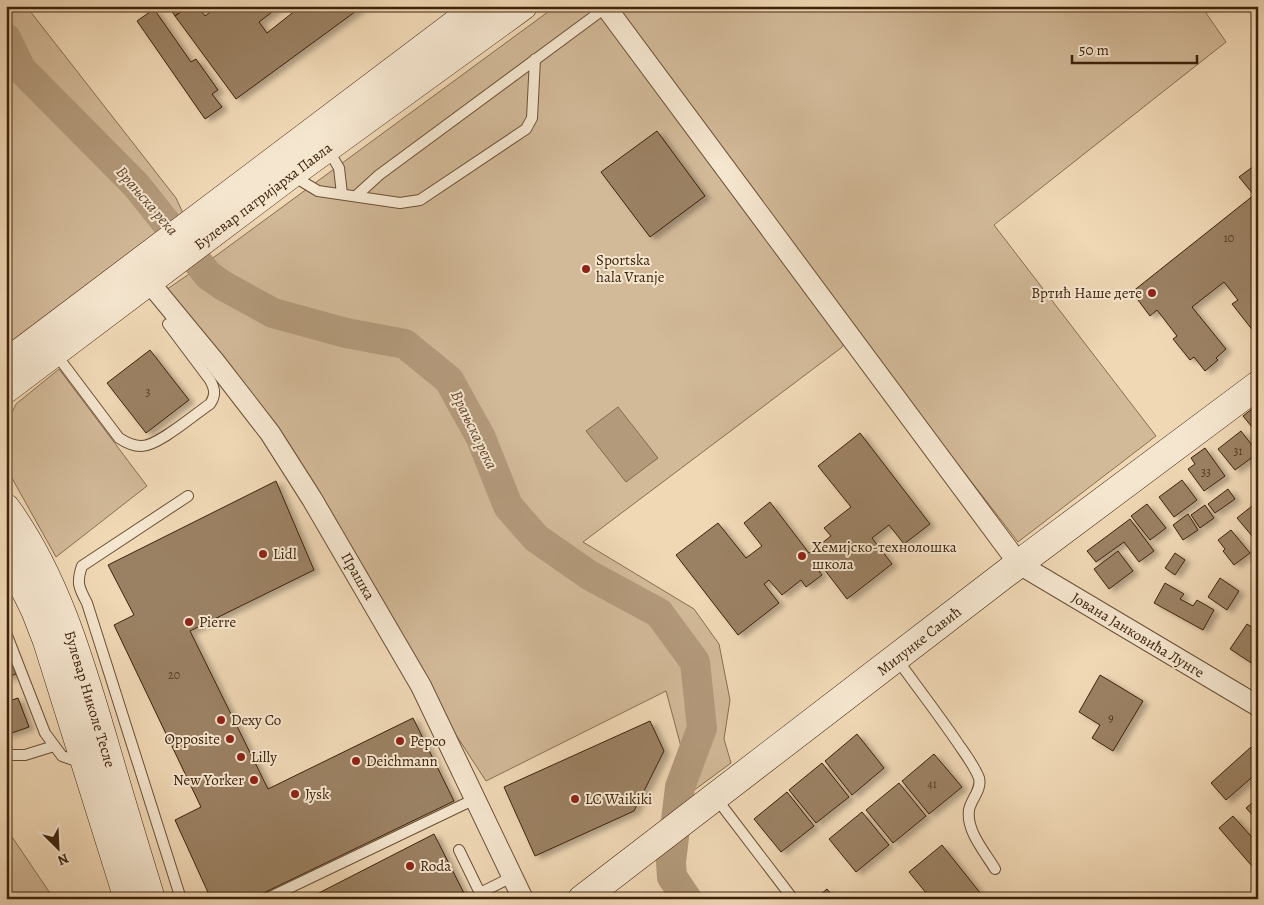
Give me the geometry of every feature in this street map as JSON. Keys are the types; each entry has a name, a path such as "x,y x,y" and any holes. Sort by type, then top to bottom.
{"main road":[{"name":"Булевар патријарха Павла","path":"6,389 55,353 214,219 480,6"},
{"name":"Булевар патријарха Павла","path":"214,219 290,174 523,6"},
{"name":"Булевар патријарха Павла","path":"6,364 151,272"},
{"name":"Милунке Савић","path":"582,899 1019,564 1258,385"},
{"name":"Булевар Николе Тесле","path":"6,508 20,565 64,616 86,681 97,761 128,899"},
{"name":"Булевар Николе Тесле","path":"97,761 151,899"}],"street":[{"path":"605,6 1019,564"},
{"name":"Прашка","path":"151,272 210,368 270,433 343,549 421,686 522,899"},
{"name":"Јована Јанковића Лунге","path":"1019,564 1258,706"}],"lane":[{"path":"356,196 379,174 597,14 601,6"},
{"path":"290,174 318,191 400,203 420,200 526,129 532,118 535,59"},
{"path":"327,148 339,168 342,194"},
{"path":"55,353 119,438 127,443 141,446 154,444 210,404 214,398 210,368 168,324"},
{"path":"181,899 87,603 79,588 78,578 82,566 188,496"},
{"path":"6,633 15,662 45,733 54,746 62,756 97,761"},
{"path":"896,658 950,732 976,772 980,782 979,789 969,811 970,824 974,835 995,868"},
{"path":"6,754 25,755 54,746"},
{"path":"266,899 475,799"},
{"path":"706,804 793,899"},
{"path":"459,850 480,892 512,877"}],"shaded area":[{"path":"6,6 26,6 176,198 183,213 6,349"},
{"name":"Sportska hala Vranje","path":"556,6 1220,6 1206,13 1226,42 994,225 1156,436 1018,542 855,331 841,348 583,542 694,609 719,644 730,700 724,739 731,763 693,791 666,691 486,781 236,397 157,296 217,255"},
{"path":"59,369 147,486 56,557 8,471 6,425 16,404"},
{"path":"618,407 658,458 626,482 586,431"},
{"path":"6,828 54,899 6,899"}],"building":[{"path":"168,6 189,6 175,16"},
{"path":"189,6 197,6 205,16 218,6 280,6 259,22 267,33 301,6 363,6 236,99 175,16"},
{"path":"154,9 191,62 196,59 218,90 212,94 222,107 205,119 137,21"},
{"path":"657,131 705,196 650,237 601,172"},
{"path":"1258,163 1258,337 1232,304 1238,300 1224,282 1192,307 1226,349 1216,358 1218,360 1205,371 1194,357 1190,360 1173,339 1177,336 1157,310 1150,316 1132,292 1254,195 1239,177"},
{"path":"150,350 189,400 146,433 107,383"},
{"path":"1258,404 1258,422 1252,427 1243,416"},
{"path":"1241,431 1258,453 1235,470 1218,449"},
{"path":"860,433 930,524 904,544 889,525 872,538 892,564 847,599 821,565 817,568 822,575 806,587 801,580 782,595 769,580 764,584 779,603 738,635 676,555 718,523 746,558 762,546 744,523 770,502 809,553 831,536 824,528 851,507 818,466"},
{"path":"1205,448 1225,476 1204,491 1188,469 1195,464 1191,458"},
{"path":"1182,480 1197,500 1174,517 1159,497"},
{"path":"276,481 314,570 190,631 268,789 413,718 454,801 251,899 211,899 175,820 201,807 114,625 134,615 108,565"},
{"path":"1228,489 1235,499 1215,513 1208,504"},
{"path":"1147,504 1166,528 1150,540 1131,516"},
{"path":"1205,505 1214,518 1200,528 1191,515"},
{"path":"1252,506 1255,510 1258,508 1258,543 1237,518"},
{"path":"1188,514 1198,530 1183,540 1173,525"},
{"path":"1130,519 1154,551 1139,562 1124,542 1096,562 1087,551"},
{"path":"1231,530 1250,553 1234,565 1223,551 1225,549 1218,540"},
{"path":"1118,551 1133,571 1109,589 1094,569"},
{"path":"1175,553 1185,560 1175,575 1165,568"},
{"path":"1220,578 1239,591 1227,610 1208,597"},
{"path":"1165,583 1184,594 1180,599 1193,606 1197,600 1214,610 1203,630 1154,603"},
{"path":"1247,624 1258,631 1258,657 1253,664 1230,649"},
{"path":"9,651 16,674 6,678 6,652"},
{"path":"1100,675 1143,701 1113,751 1092,738 1100,725 1079,712"},
{"path":"18,698 29,727 6,735 6,706 11,704 9,701"},
{"name":"LC Waikiki","path":"650,721 664,751 634,811 535,856 504,787"},
{"path":"857,734 884,768 852,795 825,761"},
{"path":"1251,747 1258,755 1258,772 1226,800 1211,783"},
{"path":"934,754 962,787 929,814 902,781"},
{"path":"822,763 849,797 816,823 789,790"},
{"path":"899,783 926,816 893,843 866,810"},
{"path":"787,792 814,826 781,852 754,819"},
{"path":"1258,798 1258,821 1246,808"},
{"path":"862,812 889,845 856,872 829,839"},
{"path":"1233,816 1258,844 1258,873 1219,828"},
{"name":"Roda","path":"434,834 467,899 307,899"},
{"path":"942,845 985,899 931,899 909,872"},
{"path":"827,889 835,899 815,899"}],"waterway":[{"name":"Врањска река","path":"6,38 21,69 136,185 208,275 222,285 273,313 346,333 405,344 449,380 481,438 508,506 536,538 589,575 659,613 695,662 702,728 680,787 671,862 672,877 687,899"}],"place":[{"name":"Sportska hala Vranje","path":"586,269"},
{"name":"Вртић Наше дете","path":"1152,293"},
{"name":"Lidl","path":"263,554"},
{"name":"Хемијско-технолошка школа","path":"802,556"},
{"name":"Pierre","path":"189,622"},
{"name":"Dexy Co","path":"221,720"},
{"name":"Opposite","path":"230,739"},
{"name":"Pepco","path":"400,741"},
{"name":"Lilly","path":"241,757"},
{"name":"Deichmann","path":"356,761"},
{"name":"New Yorker","path":"254,780"},
{"name":"Jysk","path":"295,794"},
{"name":"LC Waikiki","path":"575,799"},
{"name":"Roda","path":"410,866"}]}
